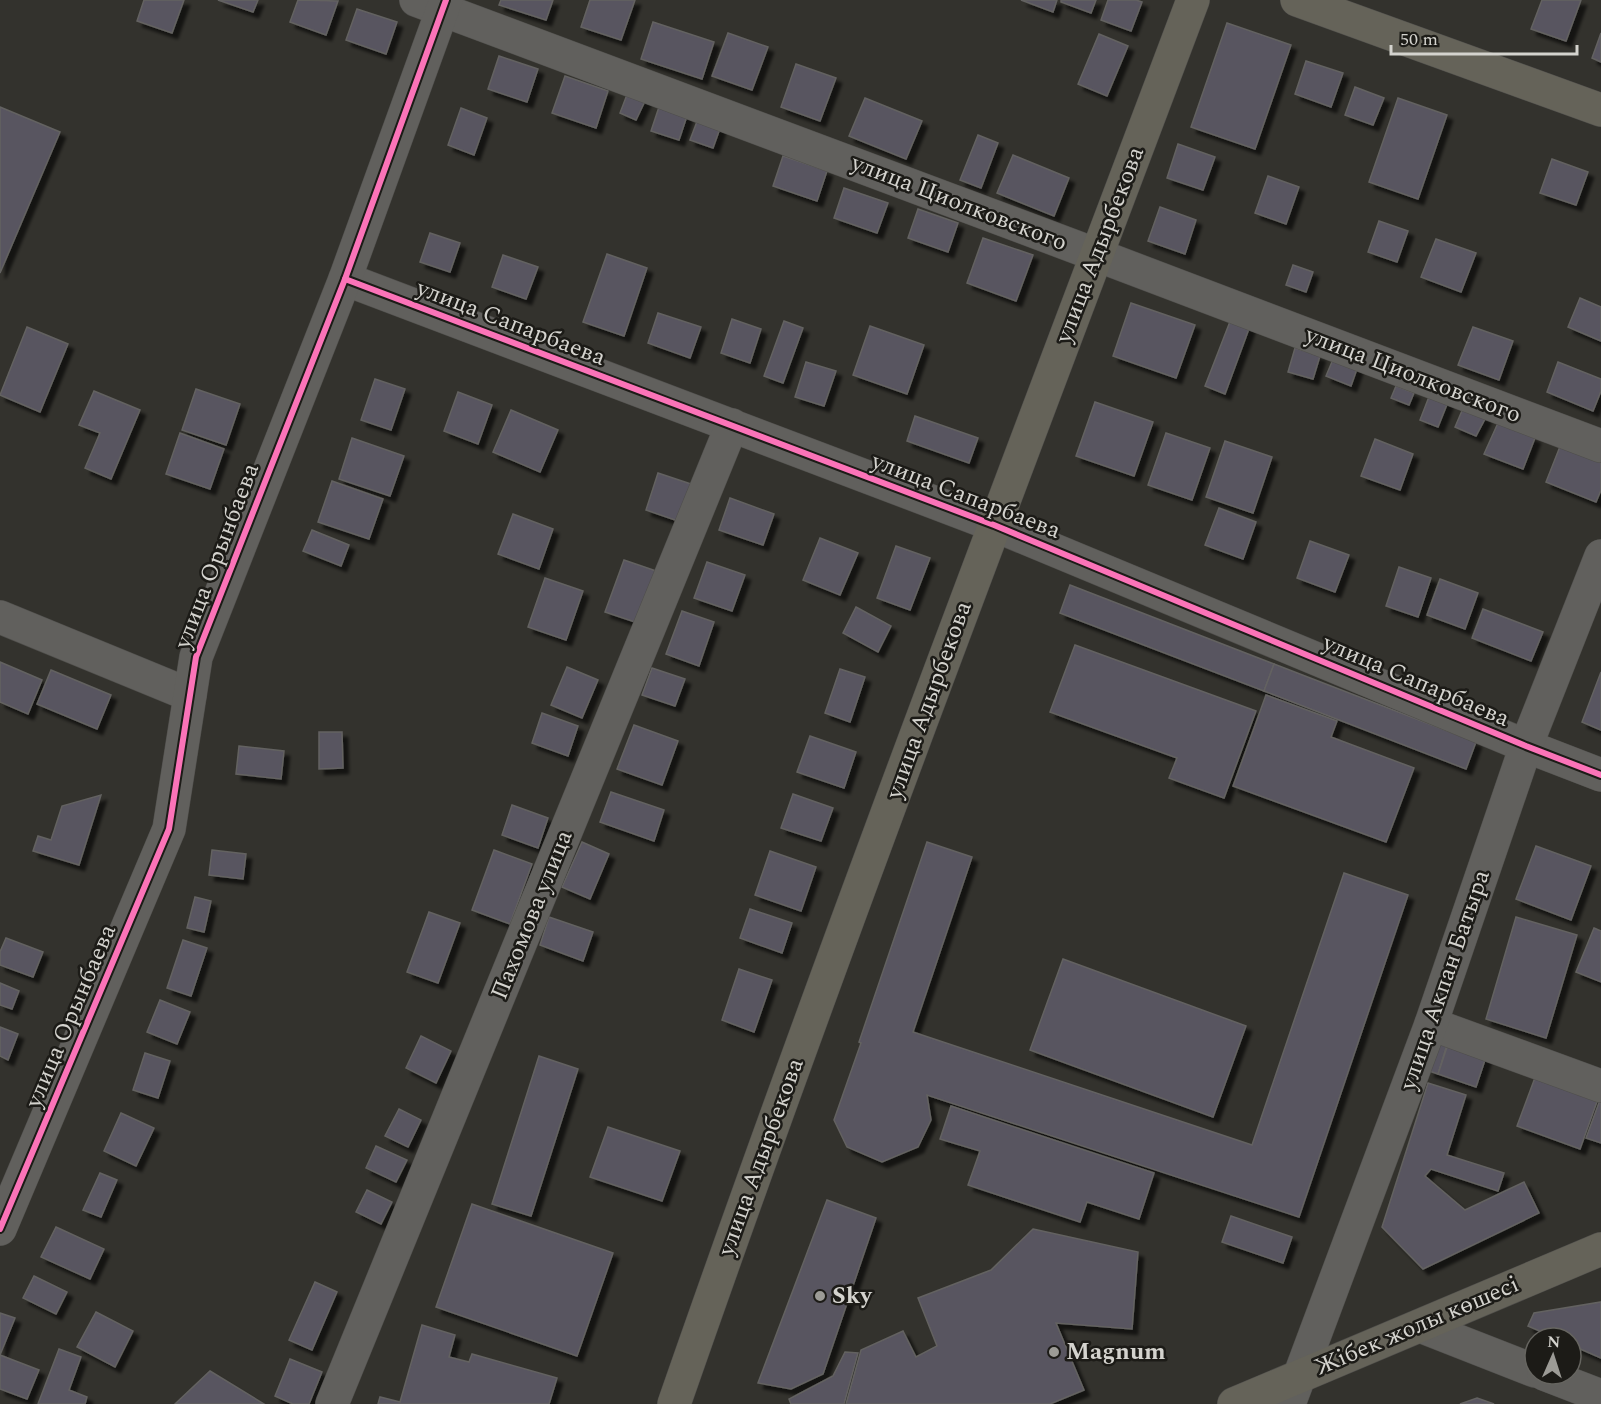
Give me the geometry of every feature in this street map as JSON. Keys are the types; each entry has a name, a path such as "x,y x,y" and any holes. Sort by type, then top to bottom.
{"main road":[{"name":"улица Адырбекова","path":"674,1404 764,1145 994,525 1193,0"},
{"path":"1297,0 1601,110"},
{"name":"Жібек жолы көшесі","path":"1234,1404 1295,1390 1420,1326 1601,1249"}],"street":[{"name":"улица Циолковского","path":"435,3 1601,446"},
{"name":"улица Орынбаева","path":"0,1229 170,829 196,657 345,279 435,3"},
{"name":"улица Сапарбаева","path":"345,279 994,525 1601,775"},
{"name":"Пахомова улица","path":"332,1404 732,426"},
{"name":"улица Акпан Батыра","path":"1295,1390 1431,1024 1526,746 1601,556"},
{"path":"0,617 190,695"},
{"path":"1431,1024 1601,1086"},
{"path":"1420,1326 1523,1366"},
{"path":"1575,1386 1601,1396"}],"building":[{"path":"144,0 184,0 172,33 137,21"},
{"path":"218,0 258,0 253,12"},
{"path":"298,0 338,1 326,35 290,22"},
{"path":"501,0 553,0 546,20 499,5"},
{"path":"590,0 635,0 621,40 581,27"},
{"path":"1021,0 1057,0 1053,12"},
{"path":"1061,0 1096,0 1091,13 1061,2"},
{"path":"1108,0 1142,2 1131,31 1101,20"},
{"path":"1542,0 1581,0 1566,41 1531,29"},
{"path":"357,9 397,22 386,54 346,40"},
{"path":"653,22 714,42 702,79 641,59"},
{"path":"1227,23 1291,45 1255,149 1191,127"},
{"path":"728,33 768,47 752,90 712,76"},
{"path":"1601,33 1601,62 1592,58"},
{"path":"1099,34 1128,46 1107,96 1078,84"},
{"path":"499,56 538,69 527,102 488,89"},
{"path":"1306,61 1343,73 1331,107 1295,94"},
{"path":"796,64 836,78 820,121 781,107"},
{"path":"565,76 608,91 596,128 552,113"},
{"path":"1355,87 1384,98 1373,125 1345,115"},
{"path":"628,92 646,99 636,120 620,113"},
{"path":"865,98 922,121 906,159 849,136"},
{"path":"1398,98 1447,115 1418,199 1369,182"},
{"path":"661,101 689,110 679,140 651,131"},
{"path":"0,107 60,132 0,273"},
{"path":"461,108 487,118 474,155 448,145"},
{"path":"701,111 723,120 713,148 690,140"},
{"path":"978,135 998,143 981,188 960,180"},
{"path":"1178,144 1215,157 1203,190 1167,178"},
{"path":"1013,155 1069,178 1054,216 997,193"},
{"path":"783,156 827,171 817,201 773,186"},
{"path":"1552,159 1588,172 1576,205 1540,193"},
{"path":"1268,176 1299,187 1286,224 1255,213"},
{"path":"844,188 888,203 877,233 834,218"},
{"path":"1160,207 1196,220 1185,254 1148,241"},
{"path":"918,209 958,223 948,252 908,238"},
{"path":"1379,221 1408,231 1397,262 1368,252"},
{"path":"430,233 460,243 450,272 420,262"},
{"path":"983,238 1033,255 1016,301 967,283"},
{"path":"1436,239 1476,253 1461,292 1421,277"},
{"path":"607,254 647,268 624,336 583,322"},
{"path":"503,255 538,267 526,299 492,287"},
{"path":"1293,265 1313,272 1306,292 1286,285"},
{"path":"1580,298 1601,307 1601,341 1568,327"},
{"path":"1131,303 1195,325 1176,378 1113,356"},
{"path":"658,313 701,327 690,358 648,343"},
{"path":"732,319 761,329 750,363 721,353"},
{"path":"1231,319 1250,326 1225,394 1205,386"},
{"path":"784,321 803,328 783,383 764,376"},
{"path":"870,326 924,345 907,394 853,375"},
{"path":"27,327 68,344 40,412 0,395"},
{"path":"1473,327 1513,341 1499,380 1458,365"},
{"path":"1295,348 1320,356 1313,379 1288,372"},
{"path":"1334,357 1358,366 1351,386 1326,376"},
{"path":"806,362 836,371 824,406 795,397"},
{"path":"1558,362 1601,379 1601,391 1593,411 1547,392"},
{"path":"375,379 405,389 391,430 361,420"},
{"path":"1396,386 1414,393 1409,405 1391,398"},
{"path":"196,389 240,404 226,445 182,430"},
{"path":"1432,389 1450,397 1438,427 1420,420"},
{"path":"94,391 140,410 111,479 85,468 100,433 79,425"},
{"path":"458,392 492,405 478,444 444,431"},
{"path":"1095,402 1153,422 1134,476 1076,456"},
{"path":"1464,406 1486,417 1476,436 1455,427"},
{"path":"511,410 558,430 540,472 493,452"},
{"path":"915,416 978,438 969,463 907,441"},
{"path":"1498,423 1535,438 1523,469 1484,454"},
{"path":"180,433 224,449 210,489 166,474"},
{"path":"1166,433 1210,448 1192,500 1148,485"},
{"path":"352,438 404,456 390,496 339,479"},
{"path":"1375,439 1413,454 1400,490 1361,476"},
{"path":"1225,441 1272,457 1253,513 1206,497"},
{"path":"1561,444 1601,461 1601,490 1596,502 1546,482"},
{"path":"658,473 694,485 681,522 646,510"},
{"path":"332,481 383,499 369,539 318,522"},
{"path":"730,498 774,514 763,545 719,530"},
{"path":"1219,508 1256,522 1243,559 1205,545"},
{"path":"513,514 553,529 539,569 498,554"},
{"path":"312,530 349,545 341,566 303,551"},
{"path":"820,538 858,553 840,595 803,580"},
{"path":"1310,541 1349,555 1335,592 1297,578"},
{"path":"896,546 930,558 910,610 877,598"},
{"path":"624,560 662,573 644,625 605,612"},
{"path":"707,562 745,575 732,611 694,598"},
{"path":"1399,567 1431,578 1418,617 1386,606"},
{"path":"545,578 583,591 566,640 528,627"},
{"path":"1440,579 1478,593 1465,629 1427,615"},
{"path":"1070,585 1274,664 1264,691 1060,613"},
{"path":"856,607 891,626 878,652 843,633"},
{"path":"1483,609 1543,632 1531,661 1472,638"},
{"path":"682,611 714,622 699,666 666,654"},
{"path":"1075,645 1256,711 1224,798 1169,778 1177,758 1050,712"},
{"path":"0,662 42,680 28,714 0,702"},
{"path":"1274,664 1476,742 1466,769 1264,691"},
{"path":"567,667 598,680 582,718 551,705"},
{"path":"652,668 685,679 675,706 642,695"},
{"path":"840,669 865,677 850,722 825,713"},
{"path":"51,670 111,695 97,729 37,704"},
{"path":"1601,672 1601,730 1582,722"},
{"path":"1266,695 1337,721 1331,737 1414,768 1386,842 1233,786"},
{"path":"542,713 578,726 568,756 532,743"},
{"path":"634,725 678,741 662,785 617,769"},
{"path":"319,732 342,732 343,768 319,769"},
{"path":"810,736 856,752 844,788 797,772"},
{"path":"239,746 284,751 281,779 236,774"},
{"path":"611,792 664,810 654,841 600,822"},
{"path":"793,794 833,808 821,841 781,828"},
{"path":"101,795 79,865 33,851 38,836 51,840 62,806"},
{"path":"512,805 548,818 538,848 502,835"},
{"path":"582,842 609,854 590,899 562,887"},
{"path":"927,842 972,857 913,1032 1252,1145 1344,873 1408,895 1299,1217 927,1095 931,1120 918,1147 882,1162 847,1147 834,1120"},
{"path":"1536,846 1591,866 1571,920 1516,899"},
{"path":"212,850 246,854 243,879 209,875"},
{"path":"494,850 532,864 510,924 472,910"},
{"path":"770,851 816,867 801,911 755,895"},
{"path":"195,897 211,901 204,932 187,928"},
{"path":"750,909 792,923 782,953 740,938"},
{"path":"429,912 460,923 438,983 407,972"},
{"path":"549,917 593,932 583,961 540,945"},
{"path":"1516,917 1577,935 1546,1038 1486,1019"},
{"path":"1594,928 1601,931 1601,982 1576,972"},
{"path":"6,938 43,952 33,977 0,965 0,952"},
{"path":"183,940 207,948 191,996 167,988"},
{"path":"1063,959 1246,1026 1213,1117 1030,1050"},
{"path":"739,969 772,980 754,1032 722,1020"},
{"path":"0,983 19,991 12,1009 0,1005"},
{"path":"160,1000 190,1012 177,1044 147,1032"},
{"path":"0,1027 18,1034 8,1060 0,1056"},
{"path":"1440,1035 1449,1038 1438,1074 1429,1071"},
{"path":"421,1036 451,1051 436,1083 406,1068"},
{"path":"1450,1038 1488,1051 1476,1087 1438,1074"},
{"path":"145,1053 170,1061 158,1098 133,1090"},
{"path":"539,1056 578,1069 531,1216 492,1204"},
{"path":"1536,1075 1598,1099 1580,1149 1517,1126"},
{"path":"1428,1083 1466,1095 1447,1155 1504,1173 1498,1191 1431,1169 1425,1176 1465,1210 1524,1182 1539,1213 1423,1269 1382,1227"},
{"path":"1601,1100 1601,1143 1586,1138"},
{"path":"951,1106 1154,1173 1139,1219 1087,1202 1080,1222 968,1185 980,1151 940,1139"},
{"path":"399,1109 421,1120 408,1147 385,1136"},
{"path":"121,1113 154,1128 136,1166 104,1151"},
{"path":"608,1127 680,1151 662,1201 590,1177"},
{"path":"376,1146 407,1160 396,1182 366,1168"},
{"path":"100,1173 117,1180 101,1217 83,1210"},
{"path":"367,1190 392,1202 381,1224 356,1212"},
{"name":"Sky","path":"827,1200 876,1218 823,1374 791,1389 758,1383"},
{"path":"472,1204 613,1253 577,1356 436,1307"},
{"path":"1231,1216 1292,1237 1283,1263 1222,1242"},
{"path":"56,1227 104,1249 90,1279 41,1257"},
{"path":"1033,1229 1138,1252 1132,1329 1056,1323 1084,1390 1050,1404 846,1404 861,1350 903,1331 916,1357 937,1346 918,1298 991,1270"},
{"path":"34,1276 67,1292 56,1314 23,1298"},
{"path":"315,1282 337,1292 312,1350 289,1340"},
{"path":"1601,1302 1601,1358 1583,1350 1583,1326 1528,1326 1534,1313"},
{"path":"96,1312 133,1331 115,1367 77,1347"},
{"path":"0,1313 15,1318 0,1355"},
{"path":"422,1325 455,1335 449,1357 469,1362 472,1354 557,1378 549,1404 378,1404 380,1397 400,1402"},
{"path":"59,1349 81,1357 69,1390 87,1397 85,1404 38,1404"},
{"path":"845,1352 858,1353 844,1404 791,1404 789,1399 833,1376"},
{"path":"0,1355 39,1370 27,1399 0,1389"},
{"path":"290,1359 322,1372 309,1404 293,1404 275,1396"},
{"path":"210,1371 264,1404 175,1404"},
{"path":"1477,1398 1494,1404 1460,1404"}],"cycle path":[{"path":"0,1229 169,829 196,657 345,279 446,0"},
{"path":"345,279 994,525 1601,775"}],"place":[{"name":"Sky","path":"820,1296"},
{"name":"Magnum","path":"1054,1352"}]}
